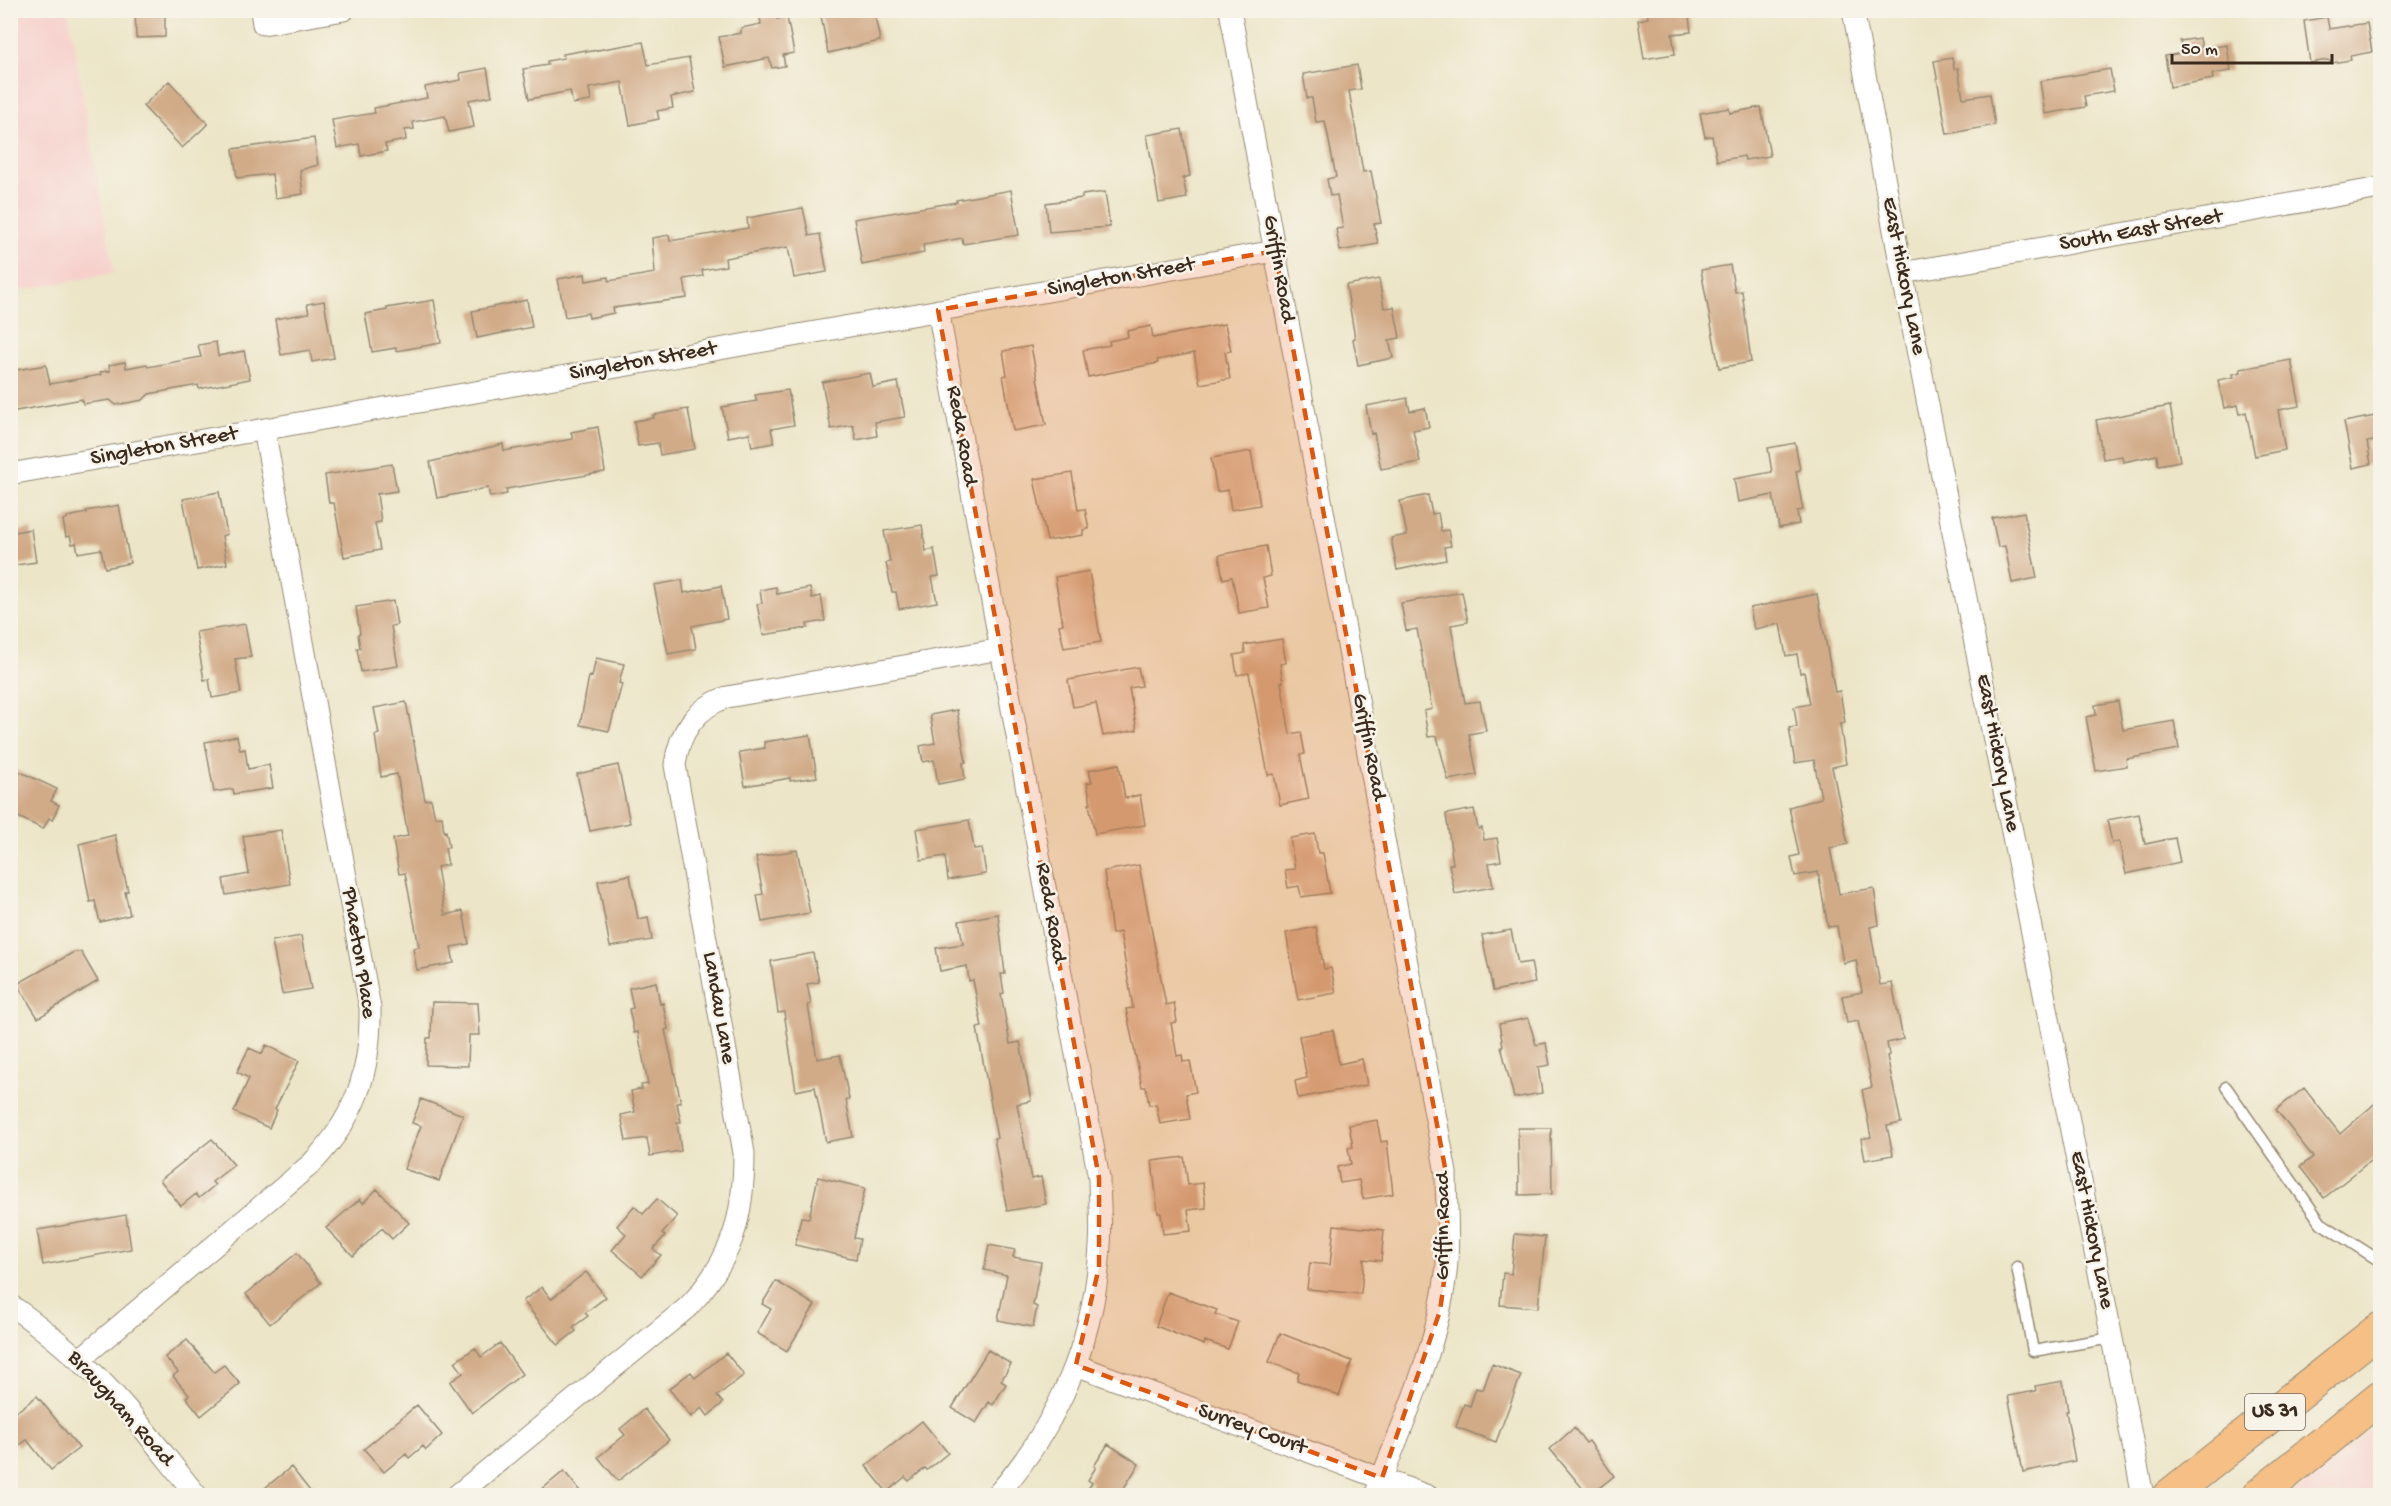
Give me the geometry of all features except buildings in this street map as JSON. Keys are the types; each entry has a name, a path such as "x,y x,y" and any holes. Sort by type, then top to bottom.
{"main road":[{"name":"US 31","path":"2169,1496 2380,1329"},
{"name":"US 31","path":"2258,1496 2380,1396"}],"street":[{"path":"262,17 344,10"},
{"name":"Griffin Road","path":"1230,10 1446,1173 1448,1252 1440,1311 1427,1358 1378,1487"},
{"name":"East Hickory Lane","path":"1853,10 1902,273 2143,1496"},
{"name":"South East Street","path":"1902,273 2380,188"},
{"name":"Singleton Street","path":"10,474 1275,251"},
{"name":"Reda Road","path":"938,310 1099,1178 1101,1248 1099,1267 1091,1317 1076,1365 1046,1428 996,1496"},
{"name":"Phaeton Place","path":"79,1360 311,1164 332,1141 342,1125 364,1078 370,1038 370,1008 264,429"},
{"name":"Landau Lane","path":"456,1496 688,1307 702,1292 718,1268 728,1250 738,1222 743,1203 744,1153 675,765 678,745 693,718 718,700 738,695 1001,649"},
{"name":"Braugham Road","path":"10,1305 40,1326 79,1360 120,1402 197,1496"},
{"name":"Surrey Court","path":"1076,1365 1378,1487 1428,1496"}],"lane":[{"path":"2226,1087 2321,1223 2380,1261"},
{"path":"2018,1268 2032,1351 2112,1338"}],"highlighted area":[{"path":"1275,251 1446,1173 1448,1252 1440,1311 1382,1478 1076,1365 1099,1267 1099,1178 938,310"}],"shaded area":[{"path":"11,10 68,11 114,273 11,292"},
{"path":"2380,1422 2380,1495 2290,1495"}]}
